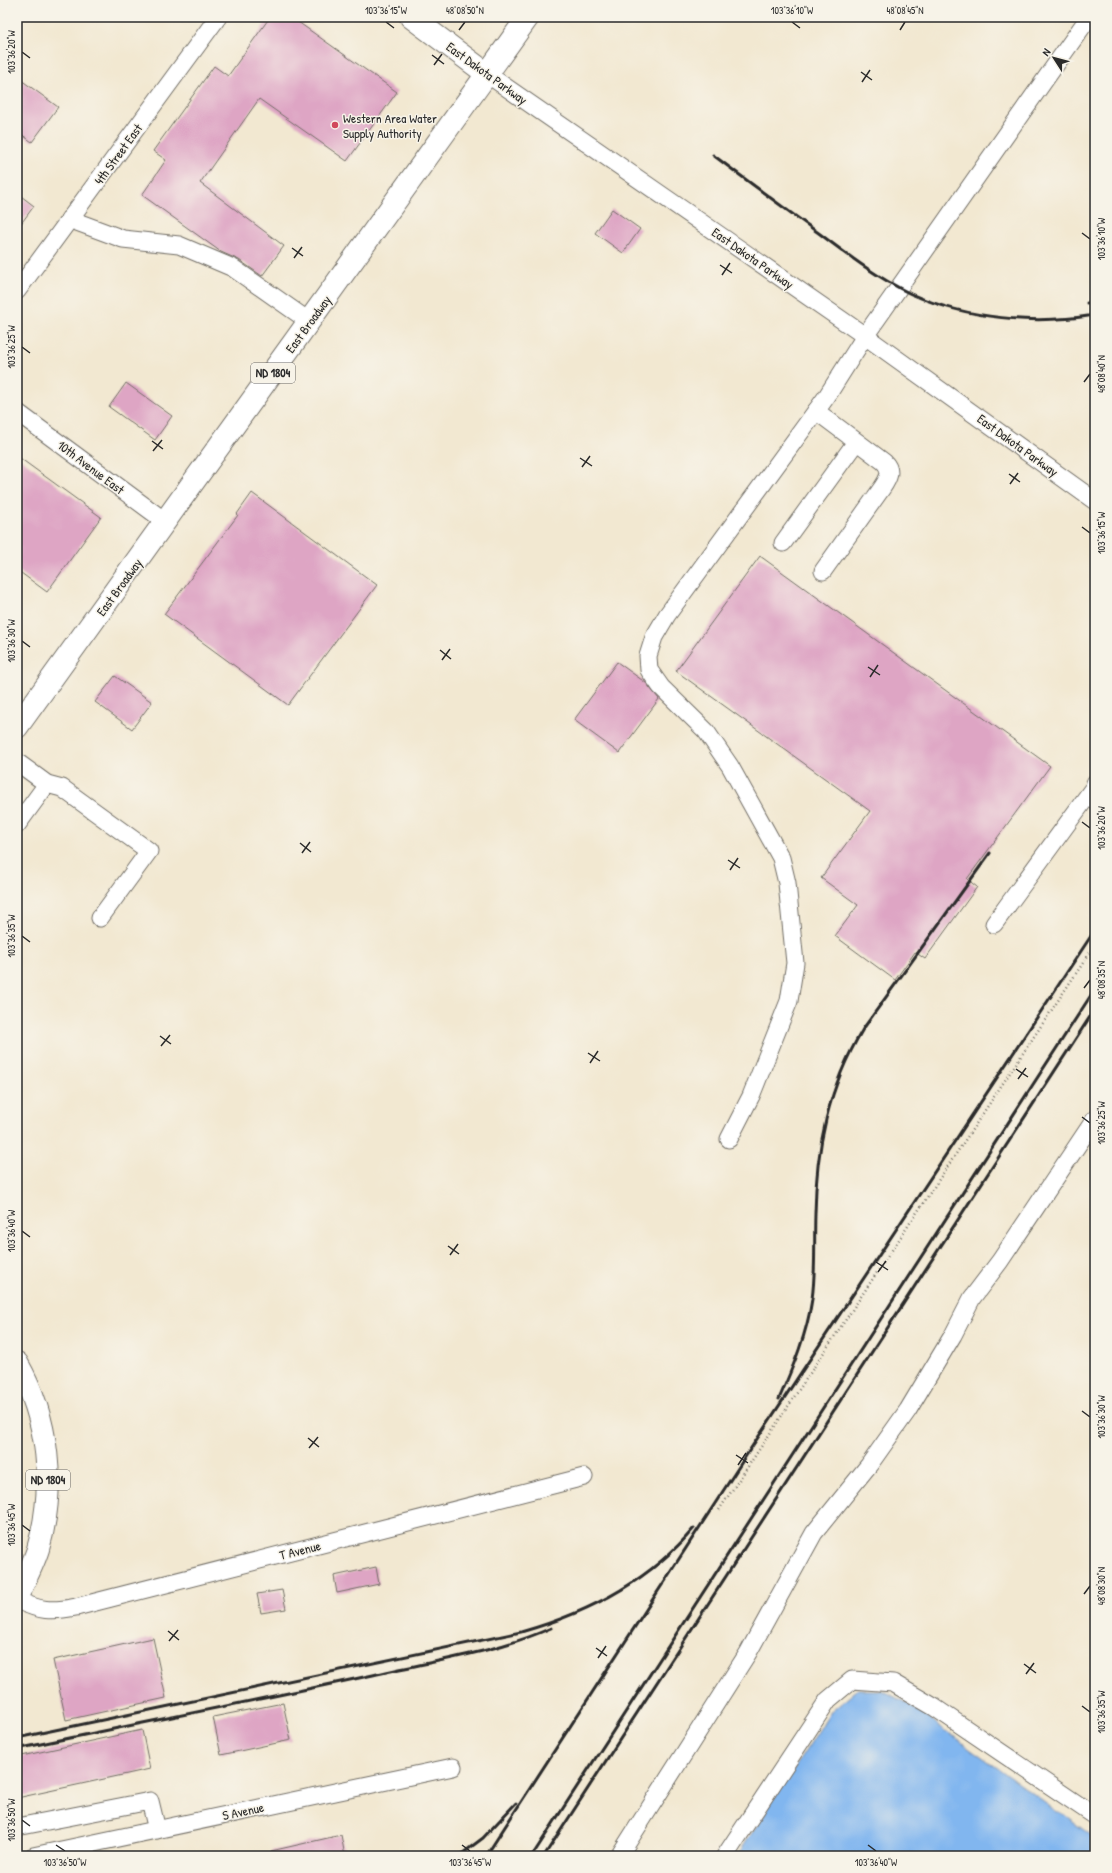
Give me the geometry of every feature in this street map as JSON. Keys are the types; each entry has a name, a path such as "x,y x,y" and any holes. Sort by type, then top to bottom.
{"main road":[{"name":"East Dakota Parkway","path":"411,17 487,74"},
{"name":"East Broadway","path":"17,727 310,322 528,17"},
{"name":"ND 1804","path":"17,1363 33,1397 41,1425 48,1478 48,1501 38,1549 29,1573 17,1596"}],"street":[{"name":"4th Street East","path":"17,290 218,17"},
{"path":"729,1140 751,1096 790,1001 795,963 787,883 781,858 730,766 706,731 661,687 649,670 648,656 654,637 667,615 816,411 865,336 1089,17"},
{"name":"East Dakota Parkway","path":"487,74 865,336 1095,501"},
{"path":"69,219 123,239 179,246 233,268 310,322"},
{"path":"816,411 888,466 889,478 823,571"},
{"name":"10th Avenue East","path":"17,412 166,522"},
{"path":"784,543 856,442"},
{"path":"17,762 47,784 62,788 149,851 100,918"},
{"path":"994,924 1089,794 1095,783"},
{"path":"17,826 47,784"},
{"path":"619,1856 748,1652 814,1533 869,1465 908,1410 953,1335 972,1298 1000,1260 1095,1119"},
{"name":"T Avenue","path":"17,1600 37,1609 47,1611 76,1607 584,1477"},
{"path":"725,1856 828,1700 852,1680 893,1683 934,1707 1095,1816"},
{"name":"S Avenue","path":"34,1856 453,1767"},
{"path":"17,1827 150,1801 157,1830"}],"path":[{"path":"719,1510 1095,945"}],"water":[{"path":"856,1690 881,1690 910,1705 1095,1838 1095,1856 737,1856 832,1710"}],"building":[{"name":"Western Area Water Supply Authority","path":"270,17 291,17 397,92 347,161 259,99 200,183 284,246 262,276 239,260 221,252 142,195 166,160 153,151 214,66 228,76"},
{"path":"17,77 58,107 32,142 17,131"},
{"path":"17,193 34,206 17,229"},
{"path":"612,209 640,229 623,253 595,233"},
{"path":"126,383 172,416 155,440 109,407"},
{"path":"17,456 101,517 47,592 17,570"},
{"path":"252,493 377,585 288,705 164,614 238,515 237,514"},
{"path":"760,556 1050,766 967,879 977,887 925,959 915,952 895,980 835,936 858,905 821,878 870,811 676,671"},
{"path":"617,662 646,683 659,699 619,753 574,720"},
{"path":"115,676 152,702 132,729 95,702"},
{"path":"376,1567 379,1584 337,1593 334,1576"},
{"path":"282,1590 286,1609 261,1613 257,1594"},
{"path":"153,1638 166,1698 66,1720 53,1660"},
{"path":"283,1703 291,1740 221,1755 213,1717"},
{"path":"142,1730 150,1769 17,1798 17,1757"},
{"path":"341,1835 345,1856 272,1856 271,1851"}],"railway":[{"path":"713,155 875,274 911,294 955,309 1002,318 1049,319 1095,315"},
{"path":"1087,303 1095,302"},
{"path":"779,1399 799,1350 810,1312 814,1278 815,1214 818,1165 826,1118 841,1073 863,1029 990,853"},
{"path":"486,1856 751,1448 1095,930"},
{"path":"532,1856 1095,989"},
{"path":"544,1856 1095,1009"},
{"path":"17,1738 521,1632 570,1615 616,1593 637,1580 657,1564 694,1528"},
{"path":"17,1749 463,1656 508,1644 551,1628"},
{"path":"459,1856 483,1838 516,1803"}],"place":[{"name":"Western Area Water Supply Authority","path":"335,125"}]}
